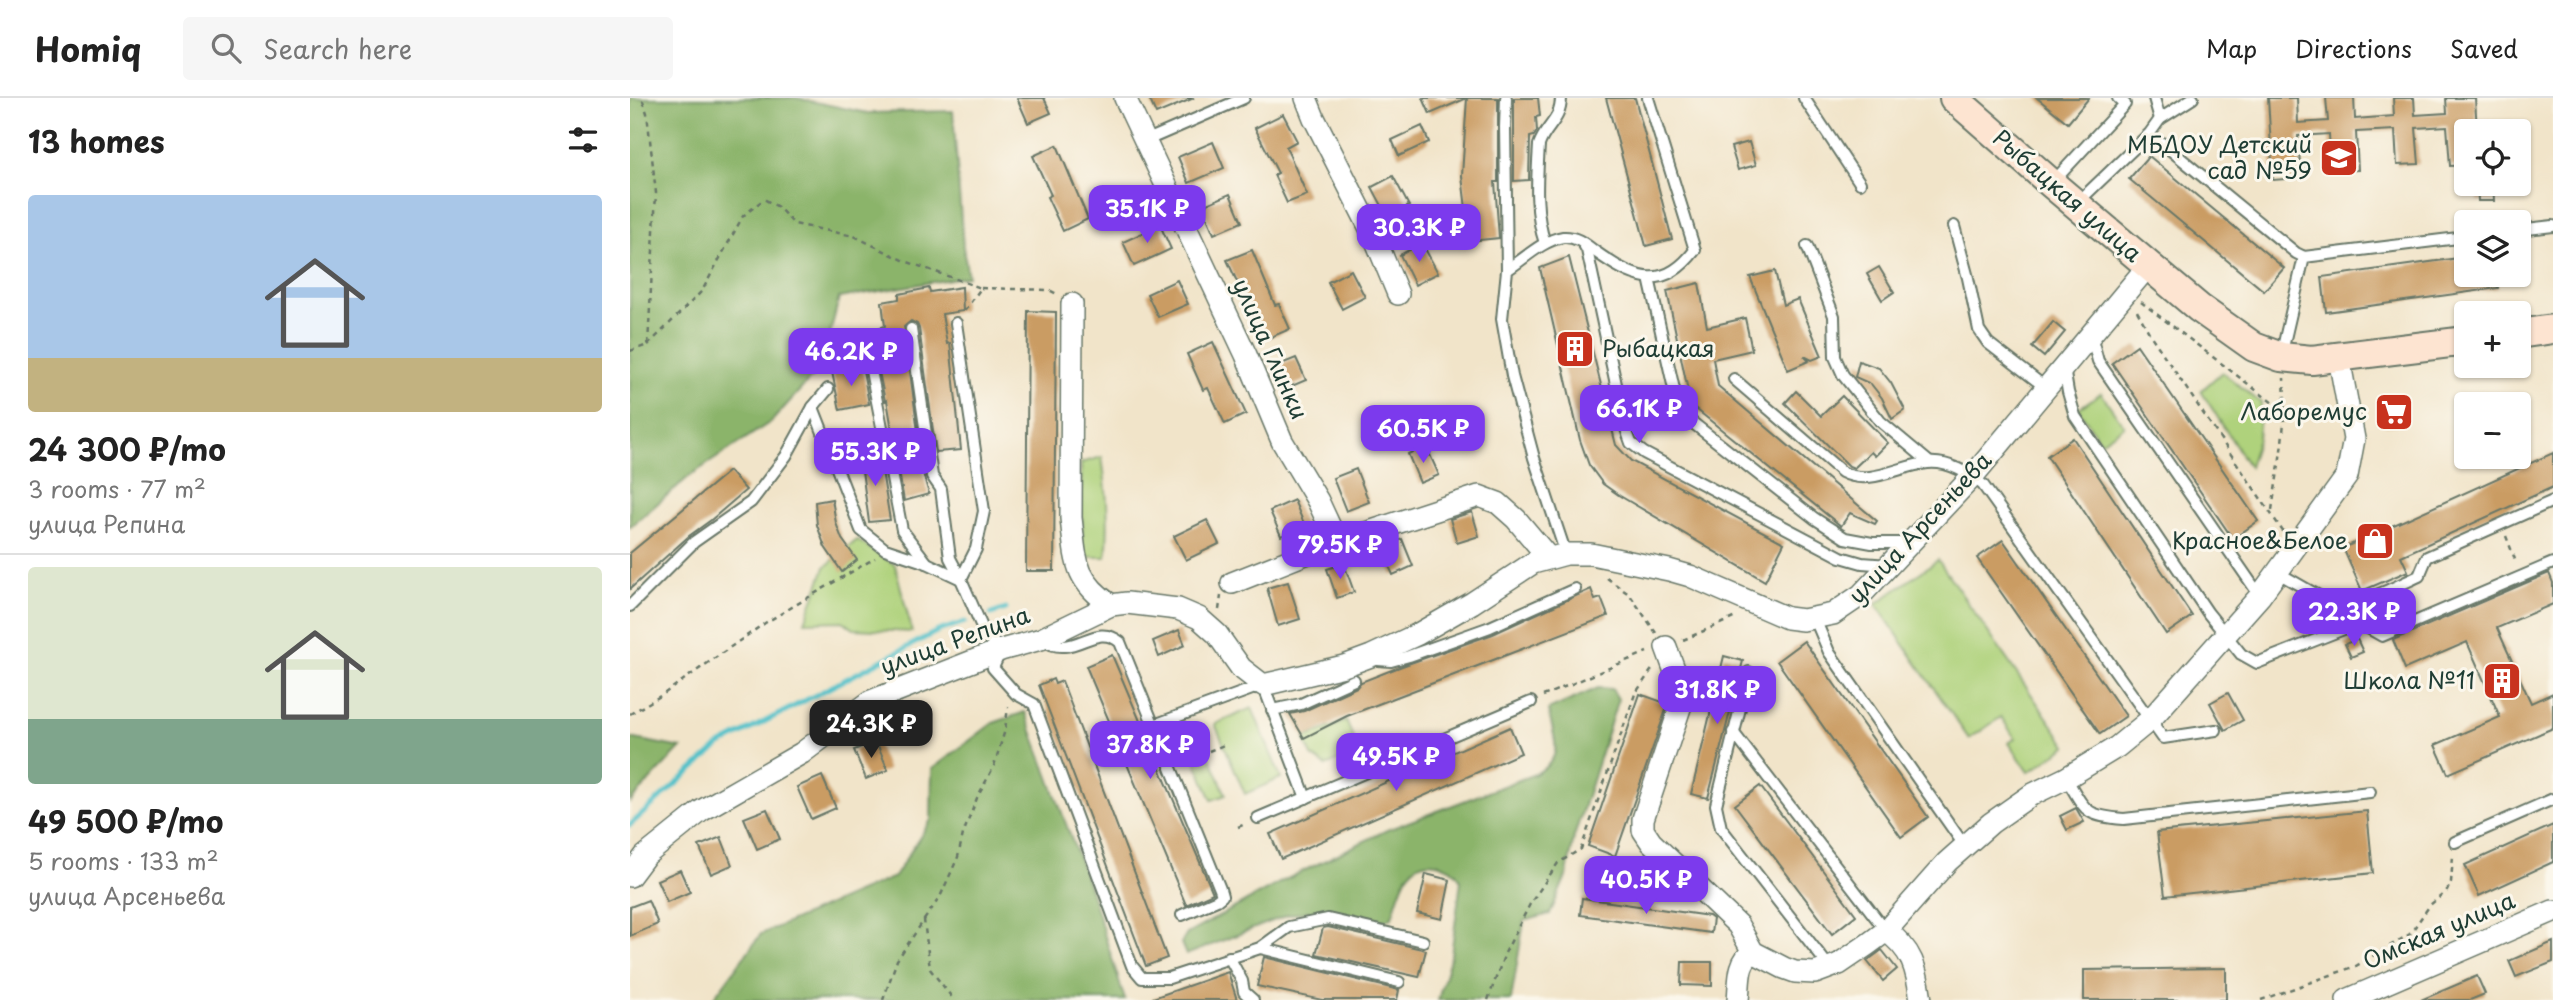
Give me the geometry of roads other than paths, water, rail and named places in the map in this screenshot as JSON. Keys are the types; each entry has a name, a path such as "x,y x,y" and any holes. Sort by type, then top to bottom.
{"main road":[{"name":"Рыбацкая улица","path":"1954,98 2148,266"},
{"path":"2148,266 2236,336 2281,358 2339,358 2454,343"},
{"path":"2531,332 2553,329"}],"street":[{"name":"улица Глинки","path":"1125,98 1246,355 1282,441 1318,501 1337,542"},
{"path":"1306,98 1374,236 1398,294"},
{"name":"улица Арсеньева","path":"1557,556 1591,555 1669,570 1690,576 1787,618 1815,619 1833,614 1861,595 1888,565 1912,544 1973,476 2148,266"},
{"path":"1072,304 1071,518 1074,546 1089,589 1111,605"},
{"path":"1656,649 1681,688 1682,702 1643,819 1643,830 1651,842 1738,925 1753,952 1795,972 1815,973 1830,968 1886,931 1964,845 1990,823 2031,795 2066,778 2117,747 2150,720 2260,596 2347,476 2354,439 2339,358"},
{"path":"1232,583 1337,542 1479,496 1498,503 1557,556"},
{"path":"1263,685 1344,666 1371,656 1418,634 1534,563 1557,556"},
{"name":"улица Репина","path":"630,876 645,856 701,811 802,753 871,701 1001,650 1041,639 1111,605 1127,603 1178,609 1199,618 1217,634 1241,668 1263,685"},
{"name":"Омская улица","path":"2347,1000 2553,911"},
{"path":"1886,931 1904,946 1912,958 1921,1000"},
{"path":"1738,1000 1741,964 1745,957 1753,952"}],"lane":[{"path":"1145,141 1244,98"},
{"path":"1506,98 1504,127 1507,270 1502,319 1512,376 1557,556"},
{"path":"1545,243 1536,205 1539,145 1542,136 1561,112 1561,98"},
{"path":"1507,270 1545,243 1563,237 1574,238 1637,277 1649,278 1676,271 1695,250 1648,98"},
{"path":"1804,98 1860,183"},
{"path":"2052,184 2125,104 2118,98"},
{"path":"2154,98 2160,120"},
{"path":"2076,205 2160,120 2193,98"},
{"path":"2162,143 2304,257 2454,238"},
{"path":"1954,226 1979,330 1988,343 2045,387"},
{"path":"2531,229 2553,226"},
{"path":"1583,243 1587,250 1618,399 1631,443 1644,453 1832,552 1862,563 1888,565"},
{"path":"1807,246 1834,316 1835,357 1843,375 1880,422 1929,462"},
{"path":"2281,358 2304,257"},
{"path":"1649,278 1678,407 1684,416 1814,519 1845,538 1912,544"},
{"path":"956,323 984,510 976,550 961,579"},
{"path":"911,329 932,476 941,489 950,558 985,634 1001,650 993,668 1016,694 1034,704 1132,966 1142,978 1169,978 1260,948 1289,927 1328,919 1423,941"},
{"path":"2091,333 2098,361 2260,596"},
{"path":"866,345 902,530 927,563"},
{"path":"2063,365 2076,416 2208,613 2241,654 2257,663 2359,623 2382,636 2553,563"},
{"path":"1734,379 1842,472 1852,477 1865,478 1929,462 1951,466 1973,476 1983,485 2163,738 2216,730"},
{"path":"630,606 694,542 751,502 786,456 813,407 828,389"},
{"path":"813,407 861,530 885,549 927,563 961,579"},
{"path":"2278,573 2321,597 2337,602 2362,601 2419,576 2427,557 2553,501"},
{"path":"1371,656 1378,660 1391,661 1409,656 1490,628 1575,589"},
{"path":"1815,619 1829,652 1964,845"},
{"path":"1041,639 1061,647 1103,634 1120,642 1222,896 1182,915"},
{"path":"1749,672 1716,805 1721,828 1830,968"},
{"path":"1272,710 1301,704 1354,680"},
{"path":"1154,724 1263,685 1306,798"},
{"path":"1258,818 1531,702"},
{"path":"1733,732 1886,931"},
{"path":"2066,778 2089,813 2096,817 2124,819 2370,792"},
{"path":"2455,842 2553,799"},
{"path":"1260,948 1399,982"},
{"path":"1229,957 1242,981 1244,992 1253,1000"}],"waterway":[{"path":"991,614 1006,609"},
{"path":"630,825 720,745 938,631 965,622"}],"place":[{"name":"МБДОУ Детский сад №59","path":"2339,158"},
{"name":"Рыбацкая","path":"1575,349"},
{"name":"Лаборемус","path":"2394,412"},
{"name":"Красное&Белое","path":"2375,541"},
{"name":"Школа №11","path":"2502,681"}]}
